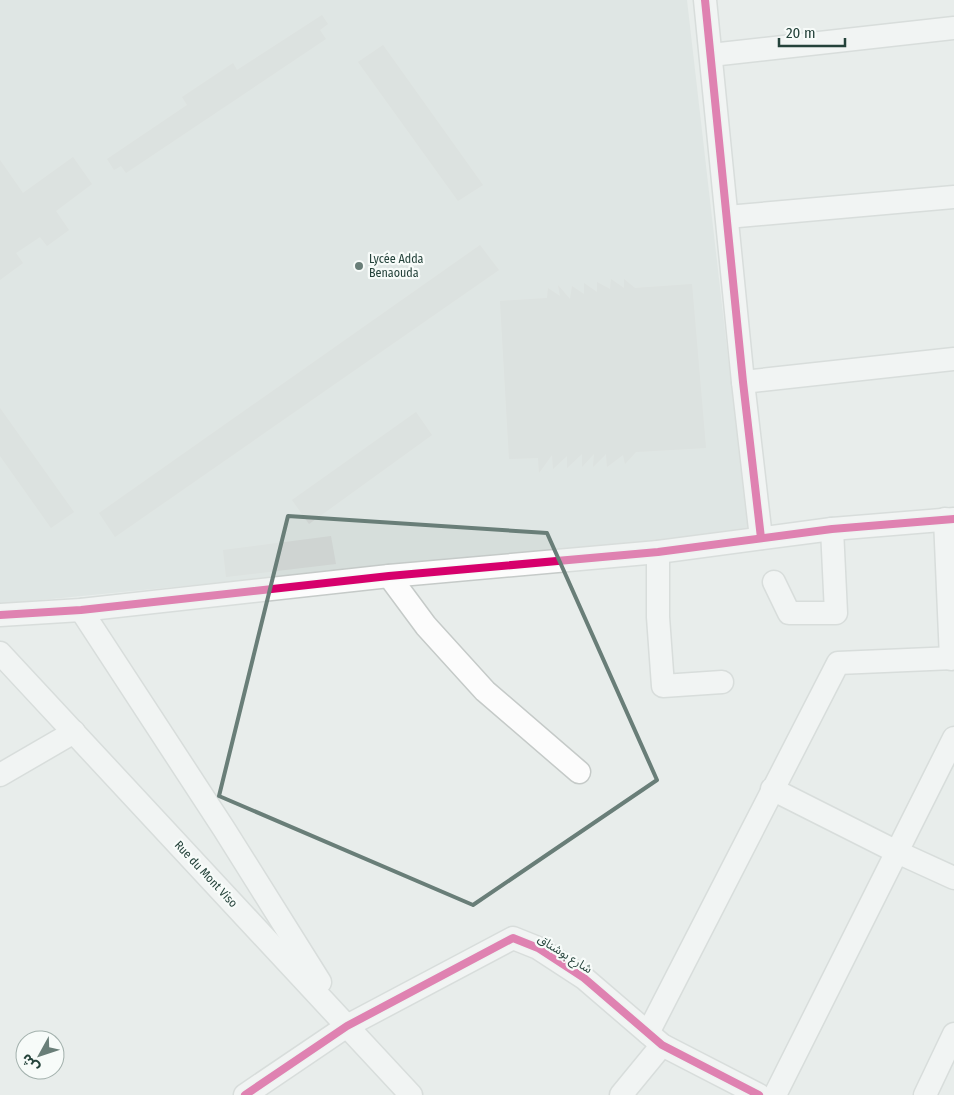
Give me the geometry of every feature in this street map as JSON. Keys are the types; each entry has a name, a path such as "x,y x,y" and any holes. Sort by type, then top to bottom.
{"street":[{"path":"705,0 743,382 761,538"},
{"path":"711,55 954,28"},
{"path":"727,217 954,197"},
{"path":"743,382 954,359"},
{"path":"0,615 81,610 389,576 658,552 832,529 949,519 953,659 838,663 772,790 655,1039 621,1095"},
{"path":"774,582 788,613 836,613 832,529"},
{"path":"658,552 658,617 663,686 722,682"},
{"path":"389,576 426,626 485,691 579,772"},
{"path":"81,610 224,829 347,1026 244,1095"},
{"name":"Rue du Mont Viso","path":"0,653 411,1095"},
{"path":"0,775 74,732"},
{"path":"775,1095 954,738"},
{"path":"772,790 896,852 954,878"},
{"name":"شارع بوشناق","path":"347,1026 513,938 538,948 584,978 655,1039 759,1095"},
{"path":"925,1095 948,1063 954,1034"}],"highlighted area":[{"path":"288,516 547,533 657,780 473,905 219,796"}],"shaded area":[{"name":"Lycée Adda Benaouda","path":"0,0 687,0 748,531 0,604"}],"building":[{"path":"322,15 328,24 320,30 326,39 126,173 121,166 114,170 107,159 187,105 182,97 233,63 237,70"},
{"path":"383,45 483,185 458,201 358,62"},
{"path":"73,157 92,184 56,211 69,230 47,246 40,237 16,253 23,263 0,280 0,160 23,193"},
{"path":"480,245 499,270 115,537 99,513"},
{"path":"611,279 624,288 624,279 635,288 692,284 706,448 636,452 625,464 623,455 607,467 606,454 593,467 594,454 582,467 582,454 567,468 567,456 553,469 552,455 539,473 538,458 509,459 500,301 547,298 548,288 560,296 558,285 570,299 572,286 584,294 584,283 597,292 597,282 610,289"},
{"path":"0,408 74,512 51,528 0,456"},
{"path":"416,412 432,435 309,524 292,500"},
{"path":"331,536 336,564 226,577 223,550"}],"cycle path":[{"path":"705,0 743,382 761,538"},
{"path":"0,615 81,610 389,576 658,552 832,529 954,519"},
{"path":"245,1095 347,1026 513,938 538,948 584,978 662,1045 759,1095"}],"place":[{"name":"Lycée Adda Benaouda","path":"359,266"}]}
